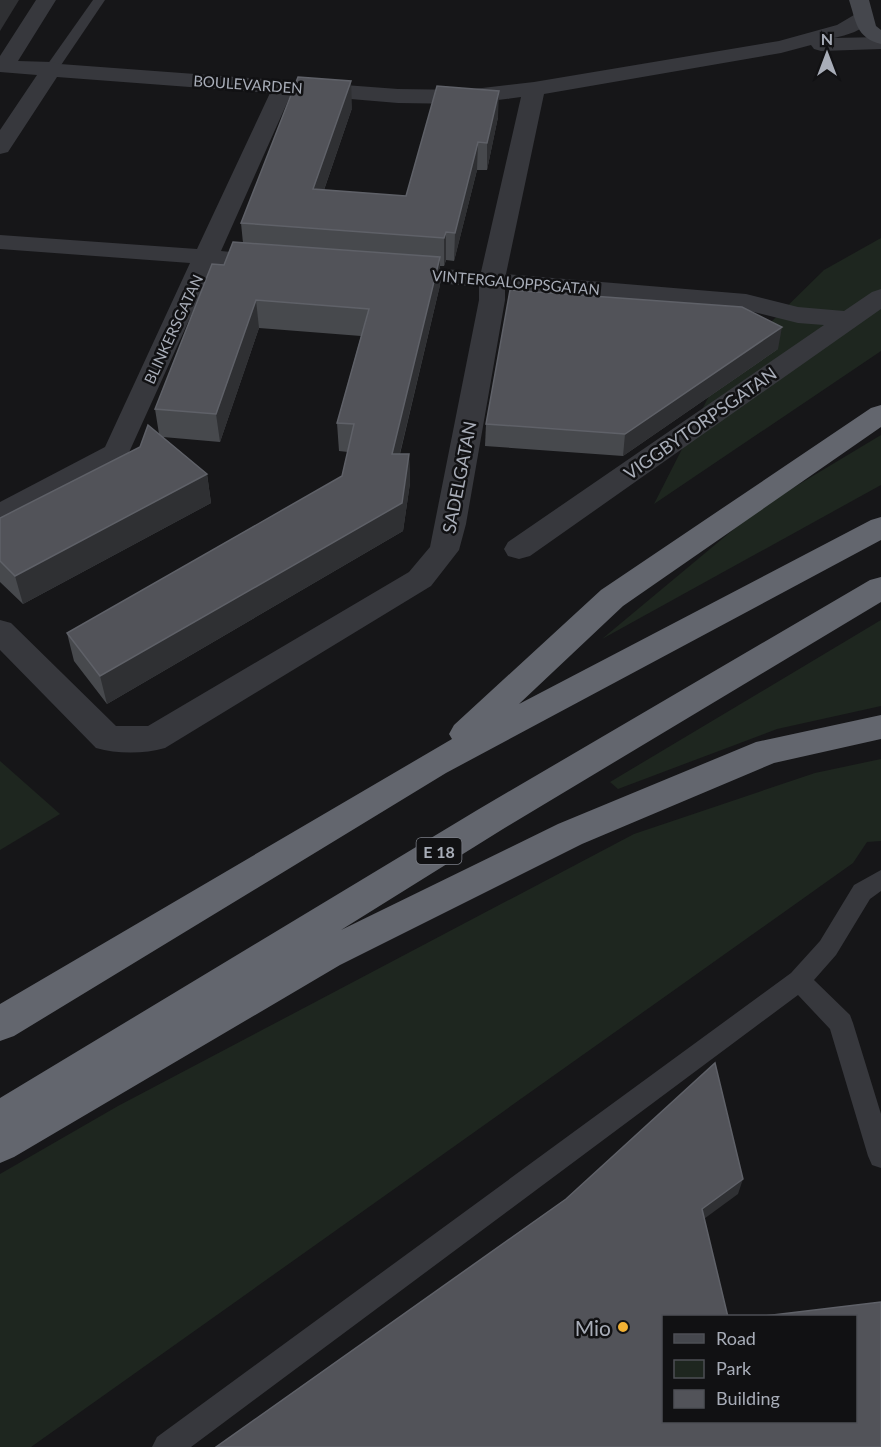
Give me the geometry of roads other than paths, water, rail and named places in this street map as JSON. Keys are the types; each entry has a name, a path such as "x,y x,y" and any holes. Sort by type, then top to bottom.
{"highway":[{"path":"434,764 612,598 881,414"},
{"path":"0,1024 434,764 881,527"},
{"name":"E 18","path":"0,1120 491,819 881,588"},
{"path":"0,1144 327,954 570,834 768,751 881,726"}],"main road":[{"path":"866,7 865,27 881,41"}],"street":[{"path":"2,66 46,0"},
{"name":"BOULEVARDEN","path":"781,47 844,28 866,7"},
{"name":"BOULEVARDEN","path":"2,66 398,96 465,97 534,89 781,47 881,41"},
{"path":"0,147 52,68"},
{"name":"BLINKERSGATAN","path":"0,514 116,453 284,86"},
{"name":"SADELGATAN","path":"0,631 108,739 153,739 420,579 444,550 451,524 492,300 492,279 534,89"},
{"path":"0,242 290,264"},
{"name":"VINTERGALOPPSGATAN","path":"373,270 746,302 798,315 850,319"},
{"name":"VIGGBYTORPSGATAN","path":"519,549 881,297"}],"lane":[{"path":"52,68 99,0"},
{"path":"167,1447 799,980 828,948 862,892 881,879"},
{"path":"799,980 841,1023 881,1156"}],"place":[{"name":"Mio","path":"623,1327"}]}
